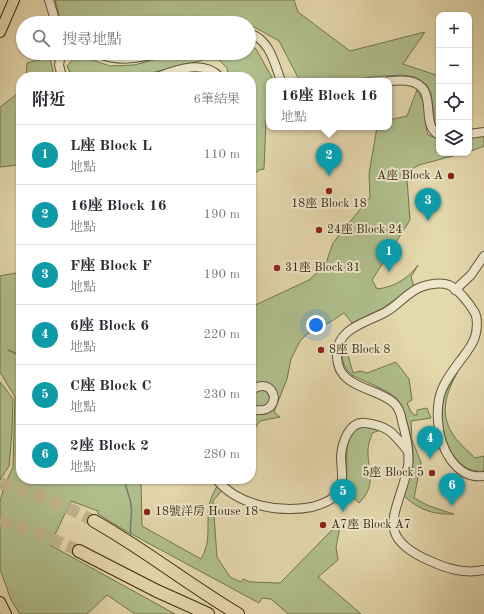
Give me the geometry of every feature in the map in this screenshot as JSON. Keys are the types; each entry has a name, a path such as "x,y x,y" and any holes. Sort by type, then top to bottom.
{"highway":[{"path":"94,521 121,537 193,586 238,614"},
{"path":"79,551 157,591 208,614"}],"main road":[{"path":"5,22 9,0"},
{"path":"0,32 14,0"},
{"path":"0,602 6,614"}],"street":[{"path":"49,0 54,16"},
{"path":"256,36 268,46 281,78"},
{"path":"61,60 61,72"},
{"path":"173,72 197,67 209,69 213,72"},
{"path":"392,81 410,81 423,89 428,99 431,128 436,133"},
{"path":"472,134 484,132"},
{"path":"456,290 471,275 484,256"},
{"path":"484,476 468,474 450,459 443,447 439,434 437,405 439,395 453,371 471,347 475,336 476,314 456,290 448,285 429,284 412,292 390,309 351,329 342,338 338,347 337,360 345,376 361,387 389,399 397,406 402,419 408,450 408,465 398,497 394,518 394,529 397,539 416,555 448,568 464,572 484,570"},
{"path":"256,387 264,386 270,388 274,397 273,403 267,409 256,410"},
{"path":"222,484 234,494 259,505 281,508 307,508 328,501 334,497 339,490 342,478 341,456 343,446 349,432 355,425 363,423 383,427 394,434 408,450"}],"green space":[{"path":"55,0 294,0 298,12 350,51 425,32 403,64 436,75 436,125 434,124 431,94 427,85 415,77 402,75 366,78 298,78 279,41 256,28 256,16 59,16"},
{"path":"256,49 272,78 266,78 264,169 256,173 256,72 228,72 227,68 219,60 256,60"},
{"path":"38,60 51,60 53,72 26,72 27,63"},
{"path":"72,60 92,60 110,66 134,65 153,60 204,60 155,72 70,72 67,66"},
{"path":"417,90 424,105 428,135 436,138 436,156 453,156 419,165 412,169 407,179 410,220 372,280 377,289 383,288 400,282 418,265 411,277 414,286 383,308 352,323 344,313 321,328 307,334 300,341 291,359 287,379 274,412 280,417 260,421 256,427 256,305 309,280 325,266 333,243 370,197 369,174 376,130 392,130 392,119 407,116"},
{"path":"16,95 16,165 0,167 0,107"},
{"path":"484,136 484,146 472,151 472,138"},
{"path":"16,273 16,484 141,484 142,526 201,559 207,541 209,504 218,485 223,489 213,501 217,557 230,577 241,582 243,579 250,582 280,583 332,530 340,527 336,547 338,560 318,577 361,614 288,614 271,599 262,598 259,603 124,530 98,514 98,511 71,501 50,545 175,614 135,614 107,595 87,614 20,614 11,600 0,569 0,501 4,487 13,467 15,397 0,372 0,276"},
{"path":"345,344 353,373 360,371 367,373 396,362 409,379 412,400 407,403 410,410 414,415 417,415 417,410 427,408 431,418 411,421 412,440 421,462 414,498 429,506 454,514 440,514 427,511 415,505 404,496 412,469 413,454 409,428 403,410 396,398 392,395 352,375 349,372 344,365 342,357"},
{"path":"457,373 450,387 446,402 445,410 448,425 457,440 475,458 484,456 484,471 473,470 463,466 449,447 445,435 442,423 443,401 447,390"},
{"path":"0,382 13,399 9,466 0,480"},
{"path":"360,426 381,430 372,433 368,445 370,483 365,496 359,503 344,489 347,472 347,447 349,439 353,432"}],"waterway":[{"path":"8,350 16,354"},
{"path":"126,484 131,508 131,534"}],"tunnel":[{"path":"0,483 48,499 94,521"},
{"path":"0,520 37,532 79,551"}],"place":[{"name":"16座 Block 16","path":"329,176"},
{"name":"A座 Block A","path":"451,176"},
{"name":"18座 Block 18","path":"329,191"},
{"name":"F座 Block F","path":"428,221"},
{"name":"24座 Block 24","path":"319,230"},
{"name":"31座 Block 31","path":"277,268"},
{"name":"L座 Block L","path":"389,272"},
{"name":"8座 Block 8","path":"321,350"},
{"name":"6座 Block 6","path":"430,459"},
{"name":"5座 Block 5","path":"432,473"},
{"name":"2座 Block 2","path":"452,506"},
{"name":"18號洋房 House 18","path":"147,512"},
{"name":"C座 Block C","path":"343,512"},
{"name":"A7座 Block A7","path":"323,525"}]}
